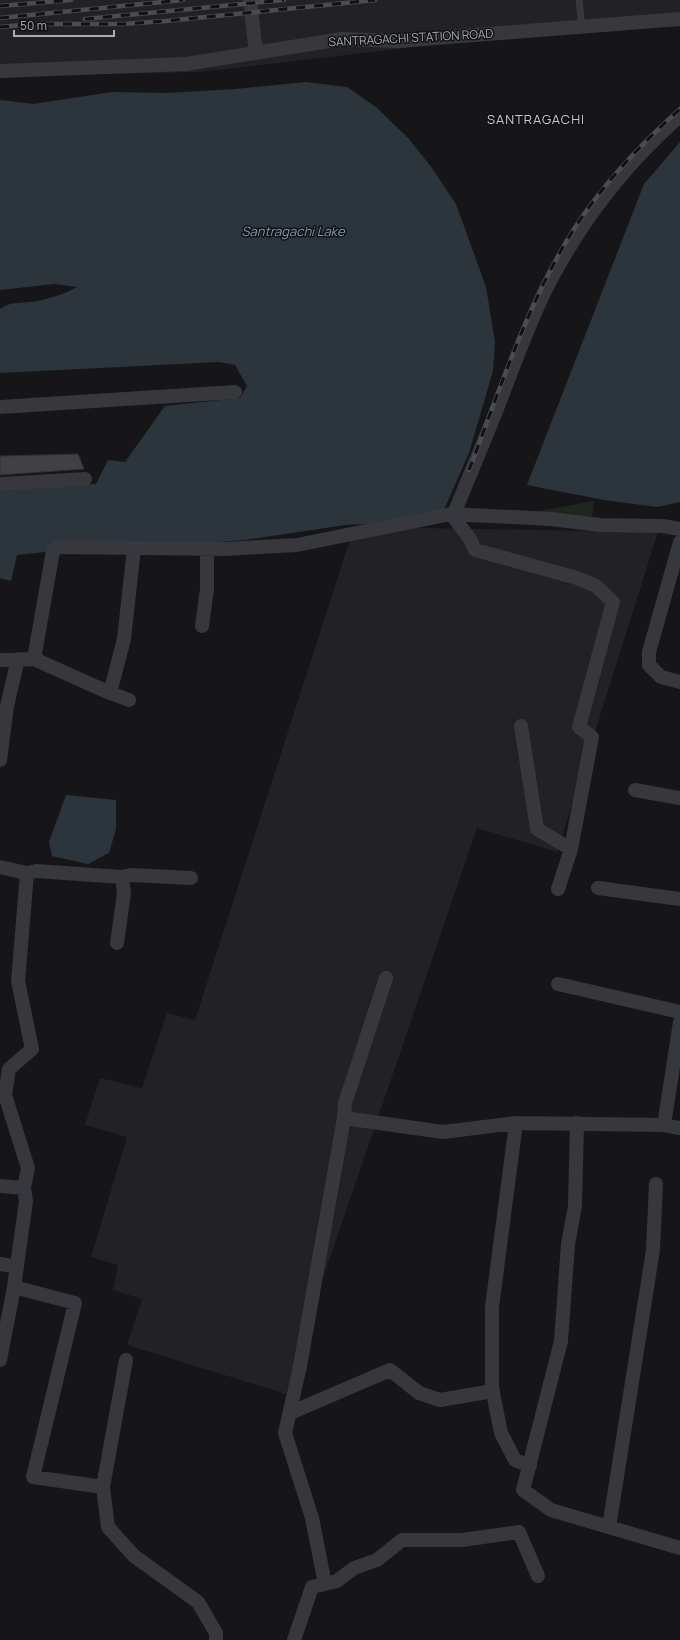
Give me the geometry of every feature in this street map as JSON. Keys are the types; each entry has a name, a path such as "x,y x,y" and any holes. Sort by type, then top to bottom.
{"street":[{"path":"250,0 256,53"},
{"name":"SANTRAGACHI STATION ROAD","path":"0,71 186,64 342,39 398,41 680,20"},
{"path":"452,514 532,320 548,285 578,234 612,186 663,131 680,116"},
{"path":"0,407 235,392"},
{"path":"0,484 85,479"},
{"path":"452,514 470,539 475,550 577,578 596,586 613,602 579,727 592,737 571,849 558,889"},
{"path":"34,659 53,551 58,547 207,548 296,545 452,514 552,519 600,525 663,526 680,529"},
{"path":"680,542 649,652 649,665 661,677 680,682"},
{"path":"110,693 124,639 134,548"},
{"path":"202,626 207,589 207,548"},
{"path":"0,760 7,706 18,659"},
{"path":"0,660 34,659 129,700"},
{"path":"521,726 537,830 571,849"},
{"path":"635,790 680,798"},
{"path":"0,867 27,873 36,871 122,877 131,874 191,878"},
{"path":"0,1360 5,1304 14,1287 17,1267 26,1201 24,1188 28,1168 5,1095 9,1069 32,1049 18,981 27,873"},
{"path":"117,943 124,893 122,877"},
{"path":"598,888 680,899"},
{"path":"325,1584 312,1518 285,1433 300,1366 344,1118 345,1103 386,978"},
{"path":"558,984 680,1012"},
{"path":"664,1125 680,1022"},
{"path":"344,1118 443,1132 516,1123 664,1125 680,1128"},
{"path":"516,1123 492,1307 493,1391 501,1433 515,1460 530,1466"},
{"path":"577,1123 575,1206 568,1244 561,1341 523,1490 551,1510 680,1548"},
{"path":"609,1527 652,1250 656,1184"},
{"path":"0,1186 24,1188"},
{"path":"0,1264 17,1267"},
{"path":"14,1287 75,1303 33,1477 103,1487"},
{"path":"126,1360 103,1487 108,1527 134,1556 198,1602 216,1633 216,1640"},
{"path":"290,1413 390,1370 419,1392 440,1400 493,1391"},
{"path":"294,1640 312,1587 337,1581 354,1568 377,1560 402,1540 462,1540 520,1532 538,1576"}],"lane":[{"path":"579,0 582,28"}],"shaded area":[{"path":"0,0 680,0 680,16 200,72 0,76"},
{"path":"594,501 592,516 551,519 523,514"},
{"path":"354,527 658,532 557,852 477,828 307,1325 286,1394 127,1345 142,1299 113,1290 118,1265 91,1257 127,1137 85,1125 100,1078 142,1088 167,1013 195,1020"}],"water":[{"name":"Santragachi Lake","path":"306,82 347,87 376,107 409,139 432,168 456,204 486,287 495,342 493,371 469,453 439,521 345,525 245,540 175,545 112,545 17,555 11,581 0,578 0,491 96,484 108,460 125,462 165,406 240,398 247,386 235,365 219,362 0,373 0,309 10,304 51,298 77,287 54,284 0,290 0,100 33,104 112,92 166,93 235,89"},
{"path":"680,142 680,502 657,507 604,500 527,485 644,184"},
{"path":"66,795 116,800 116,829 109,853 88,864 52,856 49,842"}],"building":[{"path":"78,454 84,469 0,475 0,456"}],"railway":[{"path":"0,6 71,0"},
{"path":"0,18 183,0"},
{"path":"85,19 284,0"},
{"path":"27,24 123,24 375,0"},
{"path":"0,27 31,24"},
{"path":"469,470 516,346 529,316 543,286 574,229 597,196 623,166 680,109"}],"district":[{"name":"SANTRAGACHI","path":"536,119"}]}
